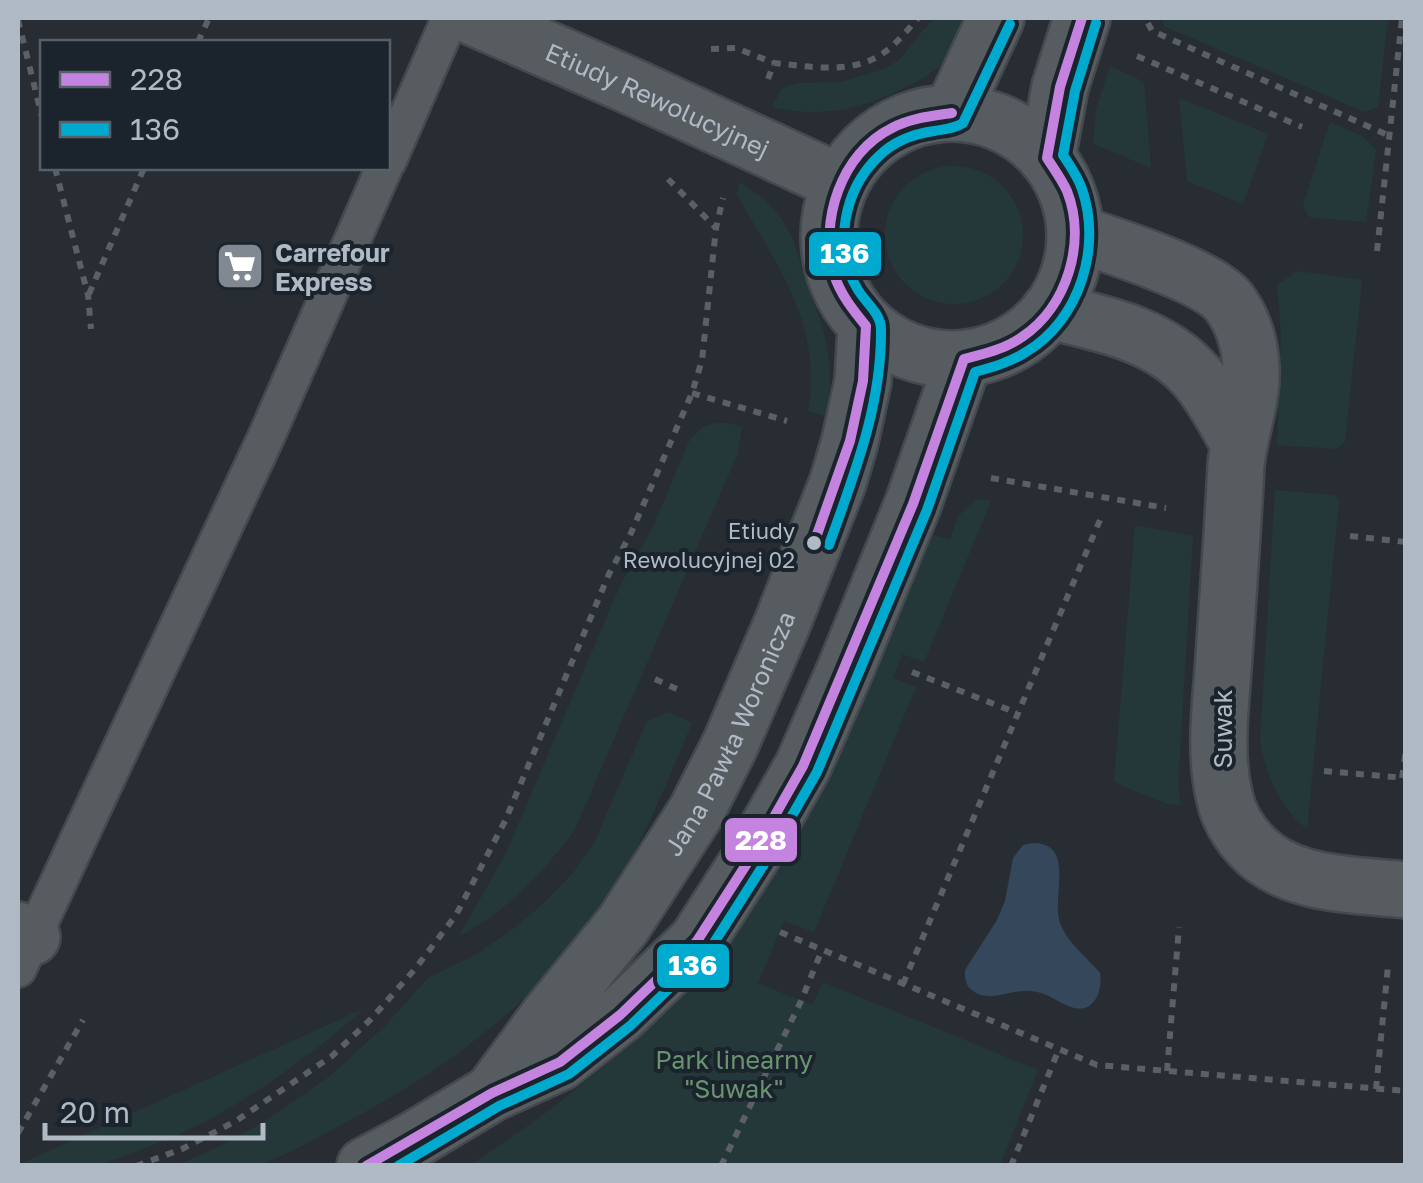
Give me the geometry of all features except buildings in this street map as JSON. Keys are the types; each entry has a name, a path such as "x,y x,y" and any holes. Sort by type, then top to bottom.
{"street":[{"name":"Etiudy Rewolucyjnej","path":"474,18 841,183"},
{"path":"952,112 996,18"},
{"path":"1047,158 1060,86 1082,18"},
{"path":"952,112 988,118 1020,133 1047,158 1068,193 1075,233 1070,273 1054,306 1030,332 998,351 964,359 937,359 888,342 866,326 847,302 834,274 828,243 830,213 841,183 860,154 885,132 917,117 952,112"},
{"name":"Suwak","path":"1075,233 1136,254 1220,293 1245,331 1251,368 1238,442 1220,748 1224,798 1234,823 1266,859 1289,871 1318,879 1406,890"},
{"path":"1049,311 1114,327 1176,359 1198,378 1238,442"},
{"name":"Jana Pawła Woronicza","path":"492,1093 548,1016 623,925 696,812 721,762 782,624 838,482 863,380 866,326"},
{"name":"Jana Pawła Woronicza","path":"365,1166 492,1093 560,1062 620,1015 697,941 803,766 913,504 964,359"}],"lane":[{"path":"390,155 450,18"},
{"path":"22,945 267,434 383,170"}],"path":[{"path":"764,88 774,63 823,68 872,60 894,44 918,18"},
{"path":"1145,18 1152,31 1390,136"},
{"path":"1378,252 1402,18"},
{"path":"18,20 40,109"},
{"path":"1134,55 1302,127"},
{"path":"56,170 88,296 91,329"},
{"path":"88,296 143,170"},
{"path":"136,1166 236,1121 332,1056 415,969 456,915 505,821 609,574 632,534 692,393 702,360 716,228 724,193"},
{"path":"692,393 795,424"},
{"path":"981,476 1234,520"},
{"path":"903,984 1100,520"},
{"path":"1350,536 1406,542"},
{"path":"908,670 1018,713"},
{"path":"1324,772 1404,778 1406,749"},
{"path":"1167,1071 1179,927"},
{"path":"779,932 1097,1065 1406,1091"},
{"path":"721,1166 794,1017 822,950"},
{"path":"1376,1088 1388,966"},
{"path":"18,1133 83,1020"},
{"path":"1011,1166 1059,1049"}],"green space":[{"path":"938,18 973,18 947,59 918,81 871,102 839,110 806,112 772,107 781,90 788,86 841,82 885,69 900,59 929,23"},
{"path":"1162,18 1388,18 1378,107 1365,112 1164,26"},
{"path":"1110,66 1144,82 1151,168 1093,144 1096,109"},
{"path":"1179,98 1268,134 1243,204 1187,181"},
{"path":"1330,122 1364,137 1376,150 1366,222 1309,217 1303,206"},
{"path":"954,166 981,171 1003,186 1018,208 1023,235 1018,262 1003,284 981,299 954,304 927,299 905,284 890,262 885,235 890,208 905,186 927,171"},
{"path":"739,182 773,209 795,246 822,326 829,361 824,416 808,411 811,380 803,324 781,272 737,195"},
{"path":"1298,271 1362,280 1345,442 1337,449 1277,445 1281,334 1277,285"},
{"path":"715,423 742,427 738,453 575,829 523,890 459,936 505,855 620,586 653,527 689,441 703,427"},
{"path":"1275,490 1334,495 1339,500 1307,829 1275,789 1260,740"},
{"name":"Park linearny \"Suwak\"","path":"977,499 991,501 924,662 902,654 893,678 916,687 814,932 784,921 758,983 812,1005 823,982 1038,1070 1000,1165 468,1166 555,1106 636,1037 922,531 950,540 958,516"},
{"path":"1135,525 1193,536 1178,787 1181,805 1167,804 1114,782"},
{"path":"669,712 692,723 636,848 588,927 526,996 416,1082 289,1153 252,1165 176,1166 260,1124 329,1077 385,1026 428,978 475,955 544,903 573,873 595,841 647,721"},
{"path":"365,1008 265,1086 183,1133 96,1165 18,1165"}],"water":[{"path":"1034,843 1055,852 1060,923 1072,944 1100,973 1098,994 1086,1008 1071,1007 1034,991 986,996 973,991 966,982 965,970 1005,901 1013,858 1023,845"}],"transit line":[{"name":"228","path":"1047,158 1060,87 1082,18"},
{"name":"136","path":"398,1166 499,1106 569,1074 630,1026 710,949 766,861 817,772 927,510 975,372 1014,359 1045,338 1073,302 1082,280 1087,258 1088,211 1080,185 1063,155 1075,91 1096,23"},
{"name":"136","path":"829,545 865,439 880,357 880,324 858,290 845,256 850,202 867,170 891,146 911,136 963,123 1010,24"},
{"name":"228","path":"866,326 843,295 834,274 830,232 838,191 847,171 874,139 907,122 952,113"},
{"name":"228","path":"964,359 1001,348 1038,324 1051,309 1069,272 1075,231 1073,211 1065,187 1047,158"},
{"name":"228","path":"814,543 850,441 863,381 866,326"},
{"name":"228","path":"366,1166 492,1093 560,1062 620,1015 697,941 803,766 913,504 964,359"}],"place":[{"name":"Carrefour Express","path":"240,266"},
{"name":"Etiudy Rewolucyjnej 02","path":"814,543"}]}
